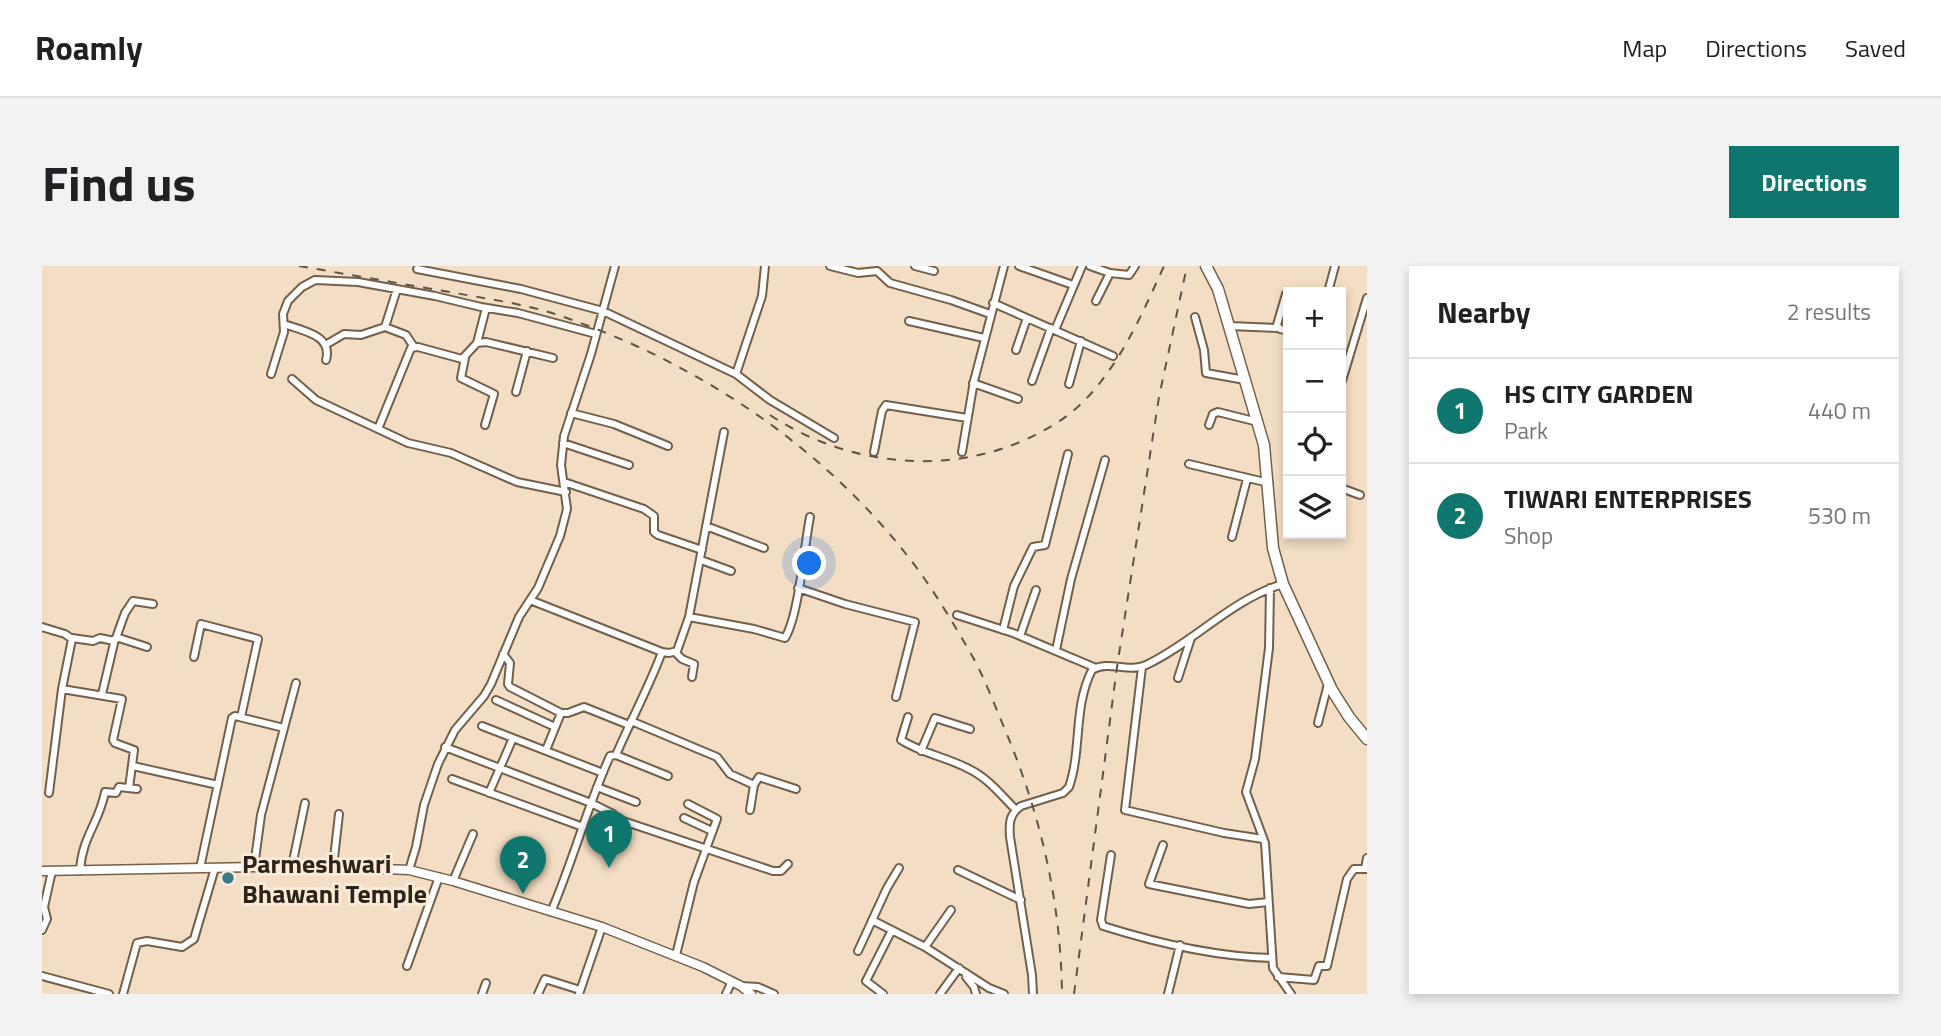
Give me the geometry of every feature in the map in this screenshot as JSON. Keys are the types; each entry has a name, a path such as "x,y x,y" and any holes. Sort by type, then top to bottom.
{"highway":[{"path":"1206,266 1218,289 1264,445 1273,548 1283,584 1328,681 1349,717 1367,739"}],"main road":[{"path":"42,871 292,866 409,870 602,927 676,955 760,994"},
{"path":"741,986 751,994"}],"street":[{"path":"409,870 429,786 445,747 465,716 484,696 519,617 538,588 560,536 567,509 561,465 563,443 615,266"},
{"path":"736,374 762,296 765,266"},
{"path":"830,266 858,273 877,271 890,283 990,314"},
{"path":"915,266 934,271"},
{"path":"962,453 973,383 1004,266"},
{"path":"1019,266 1073,285"},
{"path":"1032,382 1082,266"},
{"path":"1090,266 1110,273 1129,275 1135,266"},
{"path":"1329,287 1335,266"},
{"path":"417,269 521,289 602,314 736,374 770,400 834,438"},
{"path":"1096,301 1110,273"},
{"path":"271,374 284,332 283,314 290,296 315,280 338,280 397,289 518,313 596,334"},
{"path":"385,327 397,289"},
{"path":"1346,356 1367,298"},
{"path":"993,303 1113,356"},
{"path":"1278,328 1277,322 1283,303"},
{"path":"485,425 494,394 461,378 465,358 477,343 486,308"},
{"path":"1195,317 1206,373 1245,380"},
{"path":"1016,350 1027,318"},
{"path":"909,321 984,338"},
{"path":"284,324 327,344"},
{"path":"1229,326 1283,330"},
{"path":"327,344 345,334 361,335 385,327 406,335 414,347 465,358"},
{"path":"1069,383 1081,341"},
{"path":"477,343 486,342 554,358"},
{"path":"326,360 327,344"},
{"path":"378,429 409,350 414,347"},
{"path":"516,392 527,351"},
{"path":"292,379 316,400 414,445 451,453 507,478 566,492"},
{"path":"973,383 1018,399"},
{"path":"873,452 882,411 886,405 967,418"},
{"path":"1209,425 1213,414 1218,412 1258,422"},
{"path":"571,413 620,426 668,446"},
{"path":"675,652 681,645 689,617 723,432"},
{"path":"563,443 629,465"},
{"path":"1003,630 1019,573 1033,547 1045,545 1068,454"},
{"path":"1056,650 1070,579 1105,460"},
{"path":"1189,464 1269,483"},
{"path":"1233,537 1247,479"},
{"path":"564,482 644,509 654,516 655,534 702,550"},
{"path":"1346,490 1360,495"},
{"path":"689,617 754,629 785,638 799,588 810,517"},
{"path":"706,526 764,548"},
{"path":"701,560 731,571"},
{"path":"957,615 1020,636 1096,668 1142,667 1270,588 1283,584"},
{"path":"799,588 845,604 915,622 896,697"},
{"path":"1270,588 1269,648 1255,759 1246,792 1263,839 1272,958 1284,990 1291,994"},
{"path":"1020,636 1036,590"},
{"path":"530,600 662,652 675,652 682,659 694,664 692,677"},
{"path":"102,694 115,639 125,613 133,601 153,604"},
{"path":"194,657 201,624 258,639 241,717"},
{"path":"42,627 72,638 93,641 100,638 115,639 147,647"},
{"path":"49,793 62,689 72,638"},
{"path":"1178,678 1191,638"},
{"path":"616,755 662,652"},
{"path":"503,654 510,663 509,686 561,713 584,707 717,757 730,775 754,785"},
{"path":"1142,667 1125,810 1224,833 1263,839"},
{"path":"1033,994 1010,819 1016,810 1033,801 1063,793 1069,787 1082,703 1089,677 1096,668"},
{"path":"1318,723 1328,681"},
{"path":"254,867 261,815 296,683"},
{"path":"62,689 122,699 114,741 133,749 133,789 119,787 116,793 105,792 101,811 81,850 80,871"},
{"path":"496,700 555,727"},
{"path":"546,750 561,713"},
{"path":"200,868 232,719 234,716 241,717 284,728"},
{"path":"908,717 900,739 921,751 981,775 1016,810"},
{"path":"921,751 934,718 970,729"},
{"path":"482,726 603,774"},
{"path":"489,793 513,738"},
{"path":"445,747 590,803 613,814 614,818 773,871 781,871 788,864"},
{"path":"551,912 610,756 616,755 668,776"},
{"path":"133,766 218,785"},
{"path":"750,810 754,785 761,777 796,789"},
{"path":"452,779 583,827"},
{"path":"597,787 636,802"},
{"path":"292,866 305,803"},
{"path":"676,955 688,903 717,819 688,804"},
{"path":"333,867 339,814"},
{"path":"684,818 712,831"},
{"path":"453,881 473,834"},
{"path":"1163,845 1149,884 1250,904 1269,902"},
{"path":"1111,855 1102,925 1233,957 1272,958"},
{"path":"1278,977 1314,980 1318,966 1327,966 1347,878 1354,869 1366,869 1367,858"},
{"path":"123,994 137,943 147,941 182,947 194,939 215,868"},
{"path":"858,951 887,888 900,869"},
{"path":"958,870 1021,900"},
{"path":"42,930 47,919 44,907 52,871"},
{"path":"407,966 439,877"},
{"path":"925,947 951,911"},
{"path":"872,920 925,947 986,986 1004,994"},
{"path":"538,994 545,979 580,992 602,927"},
{"path":"883,994 866,981 892,930"},
{"path":"1168,994 1180,945"},
{"path":"940,994 959,968"},
{"path":"966,973 976,994"},
{"path":"42,976 108,994"},
{"path":"726,994 732,981"},
{"path":"482,994 486,983"},
{"path":"741,986 758,987 774,994"}],"railway":[{"path":"299,266 520,305 558,315 608,334 657,356 749,409 793,441 833,476 871,513 906,554 946,611 988,689 1018,764 1047,860 1058,926 1062,994"},
{"path":"770,415 799,432 830,445 863,455 896,460 964,458 1029,438 1073,411 1099,384 1140,318 1164,266"},
{"path":"1074,994 1117,667 1159,397 1187,266"}],"place":[{"name":"HS CITY GARDEN","path":"609,868"},
{"name":"Parmeshwari Bhawani Temple","path":"228,878"},
{"name":"TIWARI ENTERPRISES","path":"523,894"}]}
